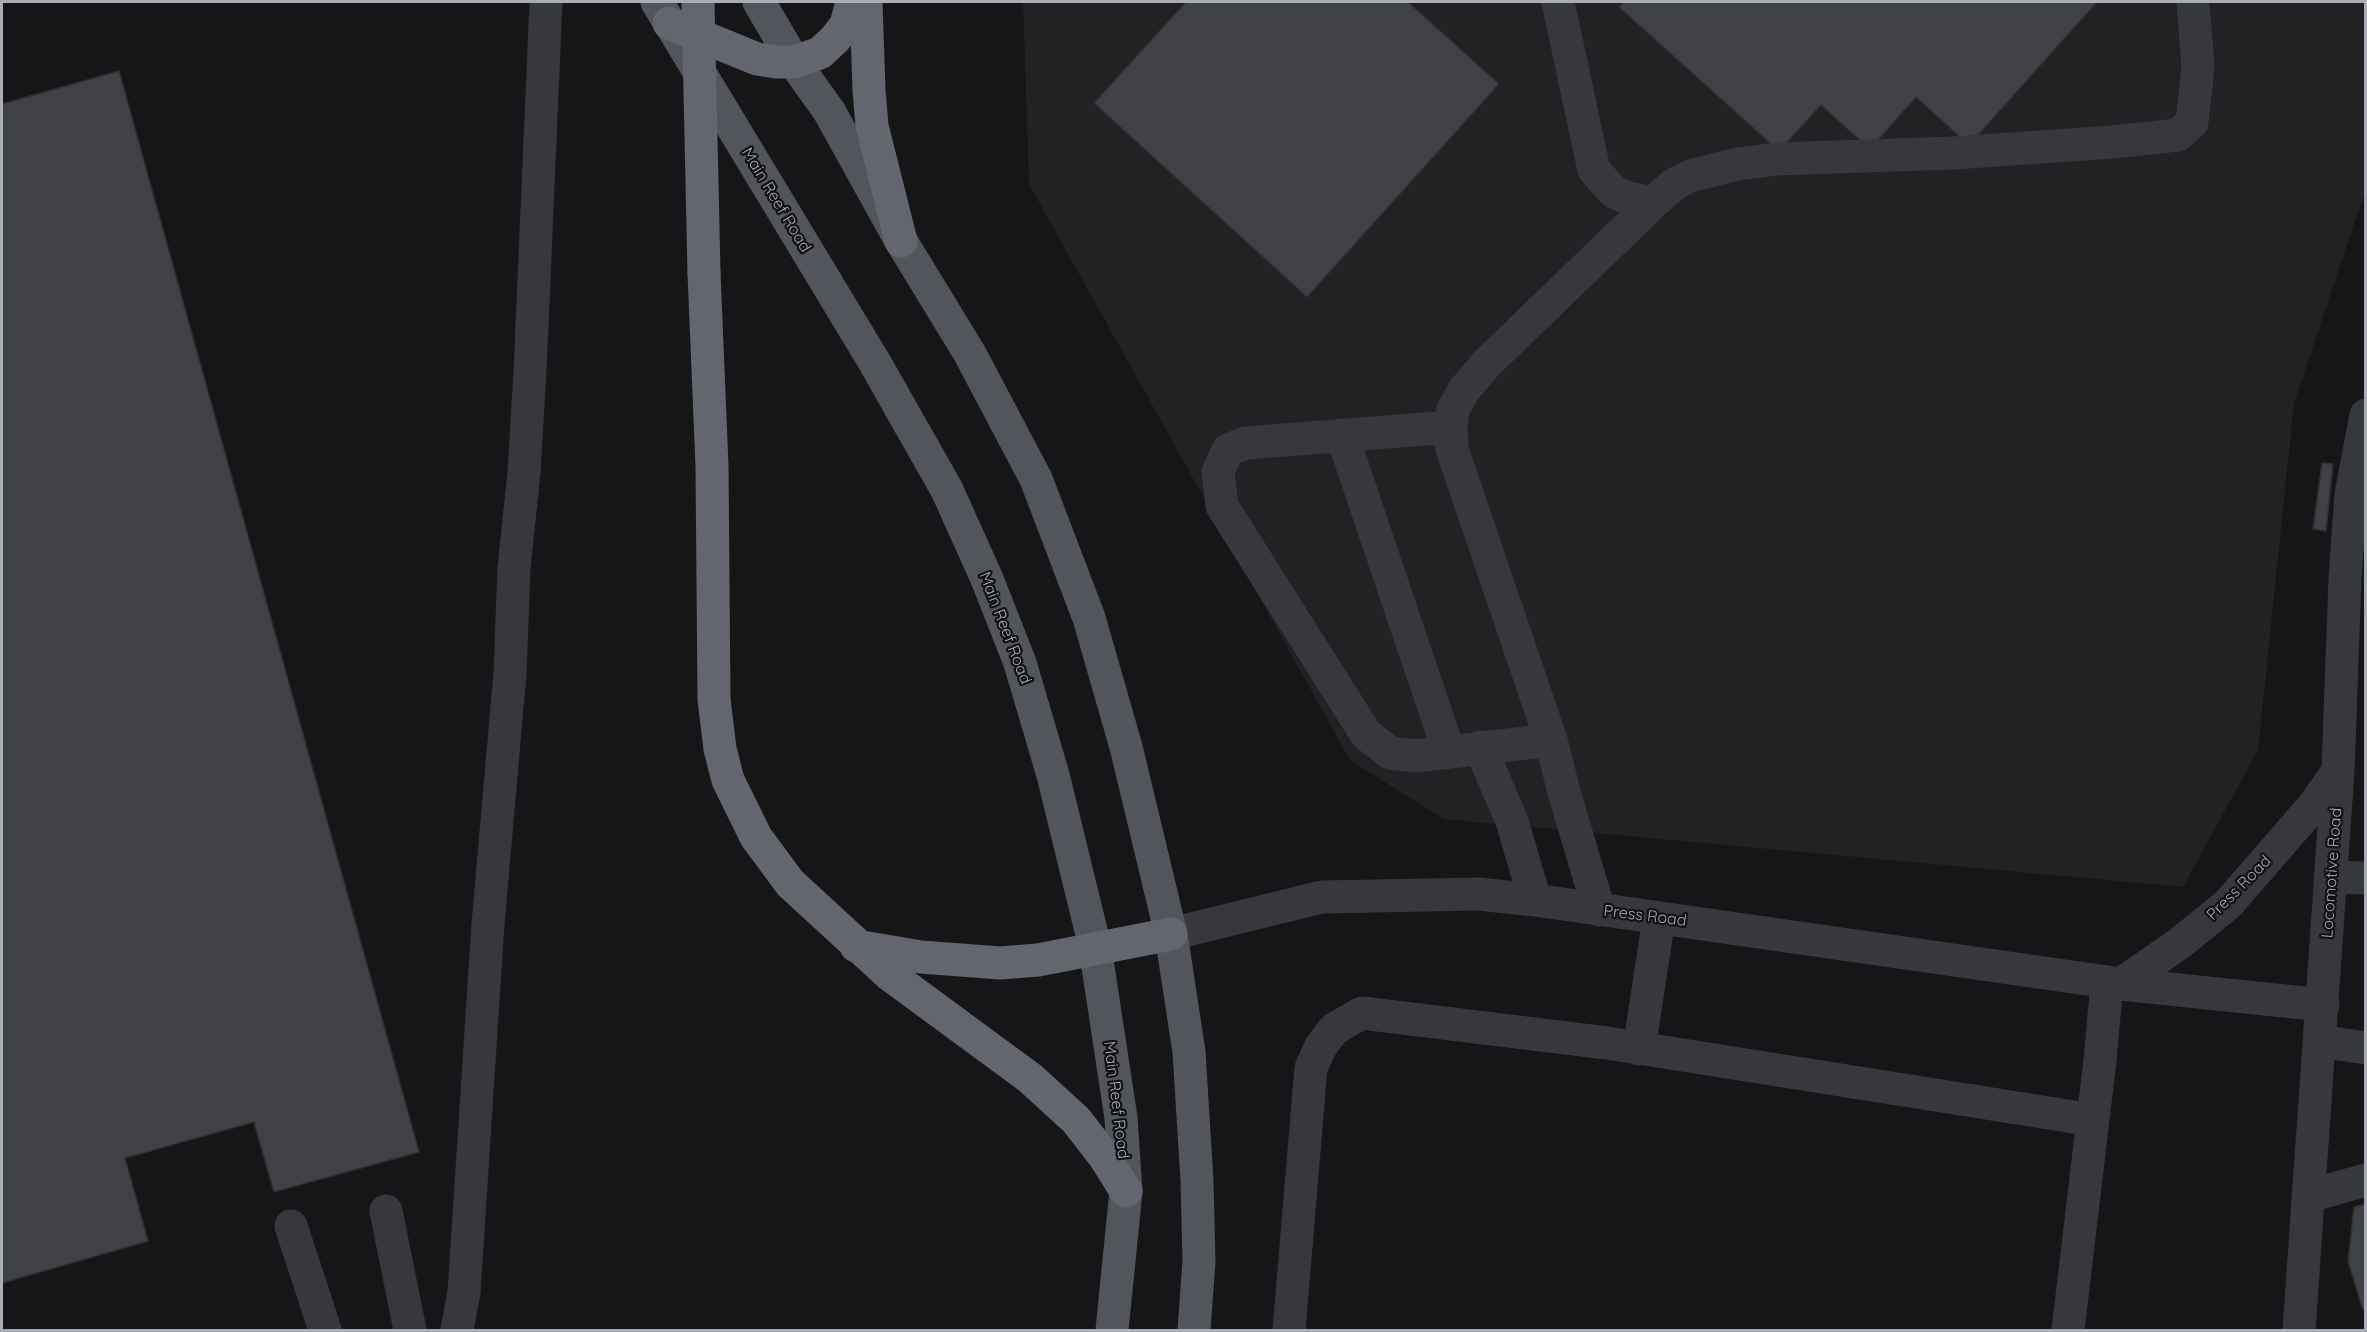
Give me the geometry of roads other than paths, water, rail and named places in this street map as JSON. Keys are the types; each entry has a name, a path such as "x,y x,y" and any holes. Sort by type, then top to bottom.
{"highway":[{"path":"698,2 704,273 712,466 714,699 720,749 728,780 756,837 790,883 890,975 1030,1078 1076,1120 1104,1156 1126,1191"},
{"path":"663,12 757,59 794,62 820,53 835,39 846,25 852,2"},
{"path":"866,2 872,126 901,241"},
{"path":"856,946 921,957 1000,963 1038,960 1171,934"}],"main road":[{"path":"759,2 794,62 829,111 901,241 970,354 1036,479 1089,618 1126,747 1171,934 1189,1052 1197,1181 1198,1261 1194,1330"},
{"name":"Main Reef Road","path":"663,12 875,363 947,490 987,579 1020,663 1053,775 1095,948 1121,1118 1126,1191 1112,1330"}],"street":[{"path":"457,1330 464,1292 488,924 510,673 514,568 531,371 546,2"},
{"path":"1558,2 1594,170 1614,192 1628,198 1653,203"},
{"path":"1599,910 1551,740 1452,449 1453,410 1464,390 1486,364 1653,203 1673,185 1690,176 1738,164 1776,159 1953,153 2079,145 2178,135 2192,122 2197,78 2193,2"},
{"name":"Locomotive Road","path":"2299,1330 2332,877 2345,578 2351,494 2366,415"},
{"path":"1451,427 1246,443 1228,450 1218,472 1222,506 1366,734 1390,753 1416,756 1551,740"},
{"path":"1342,435 1464,749 1512,821 1535,900"},
{"name":"Press Road","path":"2114,983 2180,943 2228,904 2314,805 2338,771"},
{"path":"2332,877 2366,878"},
{"name":"Press Road","path":"1171,934 1322,897 1478,894 1535,900 2114,983 2323,1005"},
{"path":"1639,1048 1659,918"},
{"path":"2068,1330 2093,1120 2114,983"},
{"path":"1289,1330 1311,1068 1321,1046 1334,1029 1362,1013 1639,1048 2093,1120"},
{"path":"2320,1041 2366,1048"},
{"path":"2309,1196 2366,1180"},
{"path":"386,1212 410,1330"},
{"path":"291,1226 325,1330"}]}
